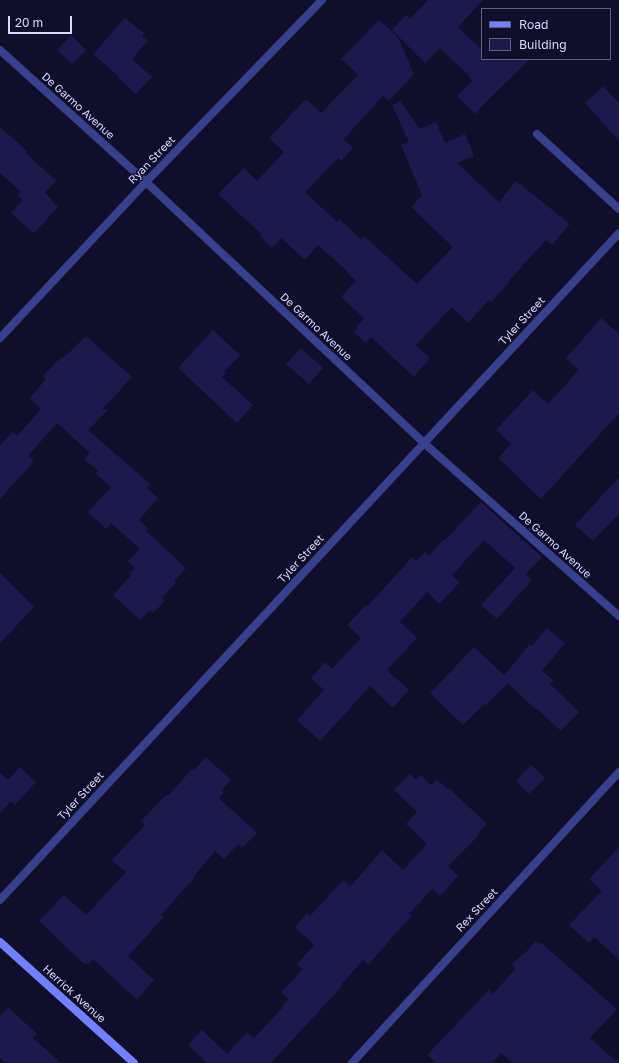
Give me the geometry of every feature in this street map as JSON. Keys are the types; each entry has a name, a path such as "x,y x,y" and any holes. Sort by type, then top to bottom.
{"street":[{"name":"Ryan Street","path":"0,338 146,182 322,0"},
{"name":"De Garmo Avenue","path":"0,50 146,182 424,443 619,616"},
{"path":"537,134 619,209"},
{"name":"Tyler Street","path":"0,900 619,233"},
{"name":"Rex Street","path":"352,1063 619,772"},
{"name":"Herrick Avenue","path":"0,942 134,1063"}],"building":[{"path":"428,0 483,0 458,27 481,49 481,60 529,60 475,114 457,96 472,81 470,79 471,78 440,48 425,63 392,30 406,15 410,19"},
{"path":"125,18 144,33 142,36 148,41 132,59 152,77 136,94 93,54"},
{"path":"379,20 398,37 414,74 389,101 383,96 344,139 353,148 341,161 338,158 305,192 337,222 339,219 361,239 364,236 417,284 453,247 411,207 422,195 401,145 409,142 392,105 400,101 420,129 436,122 445,143 465,134 474,156 457,163 499,202 516,181 570,224 552,245 546,240 508,282 509,283 491,302 489,300 468,323 452,307 416,345 430,358 414,377 371,337 366,343 354,332 358,328 356,327 364,318 341,297 356,281 347,273 348,272 318,245 305,260 281,238 272,248 260,236 261,234 218,194 244,168 257,181 284,152 269,138 306,99 321,113 358,75 341,59"},
{"path":"71,35 86,50 72,64 57,50"},
{"path":"603,86 619,103 619,141 585,103"},
{"path":"0,127 27,151 26,153 56,181 45,193 58,207 34,233 11,213 23,200 18,195 21,192 0,173"},
{"path":"601,318 619,334 619,413 541,499 498,458 511,444 496,430 533,390 548,404 579,370 566,358"},
{"path":"213,330 240,355 224,372 226,373 222,377 253,405 237,423 178,368"},
{"path":"86,336 132,377 103,409 108,410 88,430 150,484 147,488 158,498 139,520 148,528 146,531 186,568 174,581 176,583 162,598 165,601 153,613 150,610 140,620 113,595 131,575 130,573 135,568 128,561 140,549 111,523 106,529 88,512 111,487 96,474 98,471 84,459 90,453 57,423 28,456 34,461 0,499 0,445 13,432 17,436 41,409 30,398 46,379 43,376 57,361 69,353"},
{"path":"301,348 323,368 309,384 286,364"},
{"path":"619,477 619,514 593,541 575,525"},
{"path":"481,502 542,557 526,574 532,580 497,619 481,605 515,568 484,540 452,575 460,582 439,604 427,592 400,622 417,638 387,670 409,690 393,708 370,686 320,741 297,720 324,690 311,678 325,662 332,669 361,638 347,625 366,605 368,606 412,557 416,561 425,552 429,556"},
{"path":"0,573 34,607 0,643"},
{"path":"547,628 565,643 542,671 553,680 550,684 579,712 561,731 508,683 463,725 430,693 474,647 504,675 530,644 532,646"},
{"path":"206,757 231,780 222,790 224,792 219,798 257,833 242,848 238,844 224,859 215,851 194,876 195,877 161,915 164,917 128,956 154,980 137,1000 93,959 88,965 87,963 85,965 39,921 64,895 86,915 126,872 112,860 145,825 141,821 166,795 168,796 192,769 194,770"},
{"path":"531,765 545,778 529,794 516,781"},
{"path":"20,767 36,782 15,805 11,801 0,813 0,773 8,780"},
{"path":"410,774 416,780 421,775 431,785 437,779 447,789 449,788 487,824 477,835 478,836 448,866 458,876 440,896 432,889 409,914 412,916 368,965 363,960 341,985 342,986 271,1063 207,1063 188,1045 202,1030 227,1054 247,1032 254,1038 289,999 281,992 303,969 297,964 314,945 295,927 307,914 310,916 343,880 350,887 382,850 403,870 427,844 406,824 417,812 394,790"},
{"path":"619,847 619,960 594,937 589,943 569,925 602,891 589,879"},
{"path":"536,941 538,944 540,942 617,1009 590,1038 618,1063 512,1063 501,1053 492,1063 436,1063 427,1055 489,990 493,994 516,968 512,965"},
{"path":"8,1007 37,1034 33,1038 61,1063 6,1063 0,1058 0,1016"}]}
